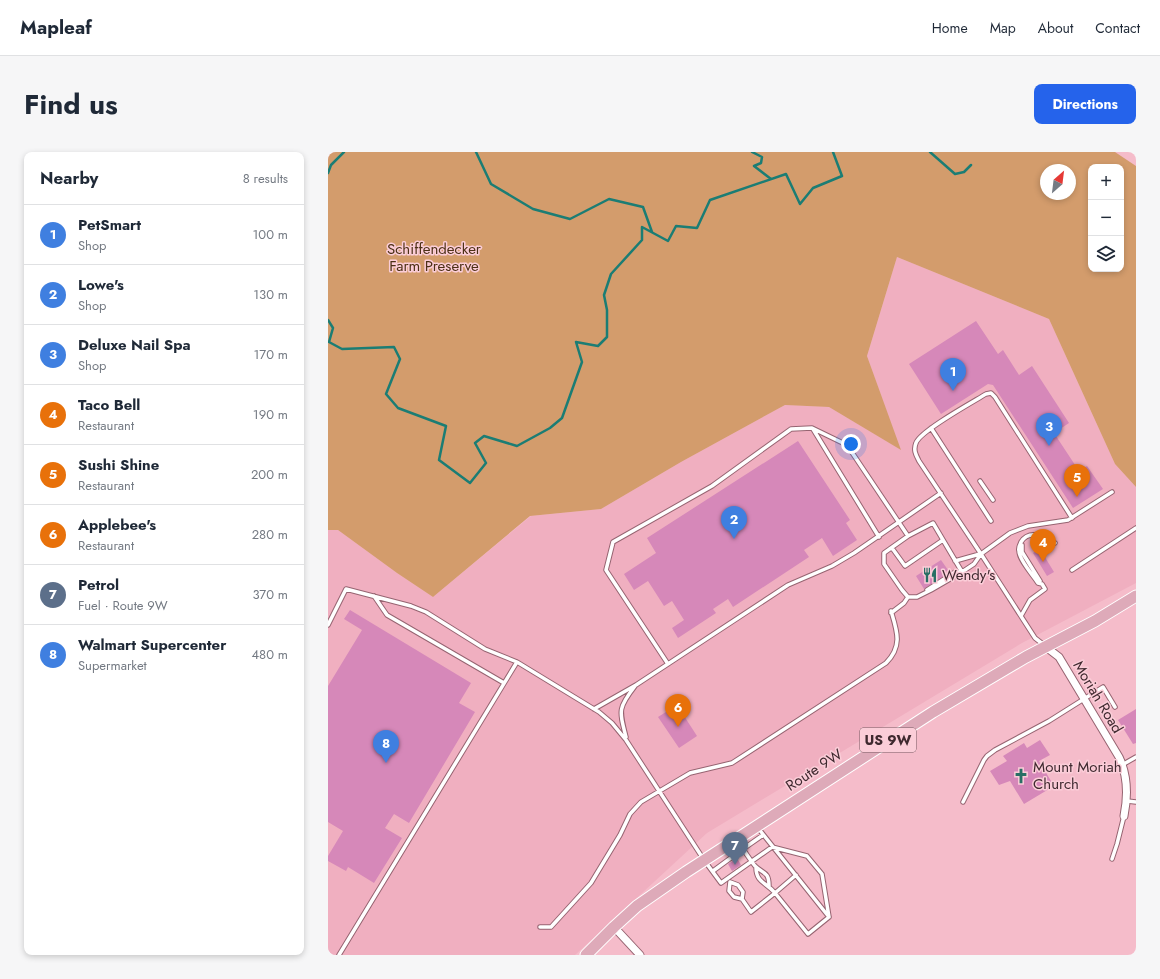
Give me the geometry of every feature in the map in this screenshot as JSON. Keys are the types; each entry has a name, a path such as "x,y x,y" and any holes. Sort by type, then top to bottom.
{"main road":[{"name":"Route 9W","path":"586,955 614,927 654,894 704,860 759,830 926,716 976,686 1095,621 1136,596"},
{"name":"Route 9W","path":"1095,621 1136,605"}],"street":[{"name":"Moriah Road","path":"1046,647 1059,657 1117,752 1126,782 1127,801 1124,816"},
{"path":"614,927 640,955"}],"lane":[{"path":"1046,647 1035,638 915,452 916,442 931,428 986,394 988,393 993,395 1072,518"},
{"path":"812,428 878,537"},
{"path":"668,664 606,570 613,542 712,486 792,429 812,428 847,445 908,536"},
{"path":"931,428 991,522"},
{"path":"980,481 993,500"},
{"path":"962,572 933,523 908,536 884,554 884,564 902,590 908,597 917,597 931,590 962,572 974,564 981,554 1004,536 1015,530 1036,525 1065,521 1112,492"},
{"path":"594,709 636,685 788,584 832,566 878,537 941,493"},
{"path":"1072,570 1136,528"},
{"path":"1021,616 1030,600 1045,589 1022,552 1021,547 1026,540 1031,537 1040,537 1054,542"},
{"path":"892,548 905,566 943,540"},
{"path":"955,561 981,554"},
{"path":"328,625 346,589 411,606 426,612 485,648 517,662 594,709 612,723 626,740 721,884 729,881 772,847"},
{"path":"374,596 387,615 504,683"},
{"path":"540,927 551,927 591,883 620,835 630,814 641,802 690,773 732,763 892,658 898,640 897,631 891,612 904,603 908,597"},
{"path":"339,955 517,662"},
{"path":"626,740 621,718 621,709 623,702 636,685"},
{"path":"963,802 984,760 991,752 1049,721 1102,687 1115,707"},
{"path":"1122,765 1136,758"},
{"path":"1127,801 1136,802"},
{"name":"Moriah Road","path":"1112,859 1118,844 1124,816"},
{"path":"713,871 743,849 759,830 829,917"},
{"path":"772,847 807,856 822,874 829,917"},
{"path":"743,849 756,867 763,870 769,879 769,886"},
{"path":"756,867 756,875 762,883 769,886 808,934 829,917"},
{"path":"729,881 729,891 734,897 742,899 751,912 796,875"},
{"path":"729,881 738,885 743,892 742,899"}],"shaded area":[{"path":"897,257 1049,319 1115,464 1136,487 1136,583 1022,643 707,833 575,955 328,955 328,530 338,530 433,597 531,516 601,509 681,462 785,405 829,407 900,449 867,356"}],"green space":[{"name":"Schiffendecker Farm Preserve","path":"328,152 1115,152 1136,166 1136,487 1115,464 1049,319 897,257 867,356 901,450 829,407 785,405 681,462 601,509 530,516 433,597 338,530 328,530"}],"building":[{"path":"976,321 998,354 1003,350 1019,375 1032,366 1069,423 1054,433 1079,471 1087,466 1103,489 1073,508 993,385 988,384 941,414 909,364"},
{"path":"798,441 850,520 846,523 857,540 833,556 822,538 804,550 809,557 733,607 728,599 713,609 716,613 678,638 672,628 684,620 672,601 664,606 648,581 634,590 624,574 656,553 647,538"},
{"path":"1040,549 1054,572 1047,576 1033,553"},
{"name":"Wendy's","path":"941,560 948,570 942,574 944,576 924,589 916,576"},
{"path":"350,610 471,683 459,703 475,712 409,823 394,814 385,828 402,838 374,883 348,867 346,871 328,861 328,856 343,831 328,822 328,686 362,630 344,619"},
{"path":"677,705 697,736 679,748 658,717"},
{"path":"1136,709 1136,743 1133,744 1118,720"},
{"name":"Mount Moriah Church","path":"1040,740 1050,755 1039,761 1054,786 1024,804 1010,781 999,785 990,771 1007,761 1003,756 1024,743 1027,748"},
{"path":"737,858 741,865 732,871 728,864"}],"waterway":[{"path":"328,173 331,165 344,152"},
{"path":"476,152 491,184 533,209 570,219 609,199 643,207 652,232"},
{"path":"752,152 762,157 761,163 754,166 771,179"},
{"path":"328,320 333,328 329,342 342,349 394,347 400,359 386,394 398,408 446,426 439,460 470,483 486,463 475,443 484,436 517,446 550,428 562,418 582,362 576,342 598,346 607,337 607,310 604,295 611,274 642,240 642,227 668,241 676,226 697,228 710,200 786,174 800,204 813,188 842,176 833,152"},
{"path":"930,152 955,174 964,172 971,165"}],"place":[{"name":"PetSmart","path":"953,391"},
{"name":"Deluxe Nail Spa","path":"1049,446"},
{"name":"Sushi Shine","path":"1077,497"},
{"name":"Lowe's","path":"734,539"},
{"name":"Taco Bell","path":"1043,562"},
{"name":"Wendy's","path":"930,575"},
{"name":"Applebee's","path":"678,727"},
{"name":"Walmart Supercenter","path":"386,763"},
{"name":"Mount Moriah Church","path":"1021,776"},
{"name":"Petrol","path":"735,865"}]}
